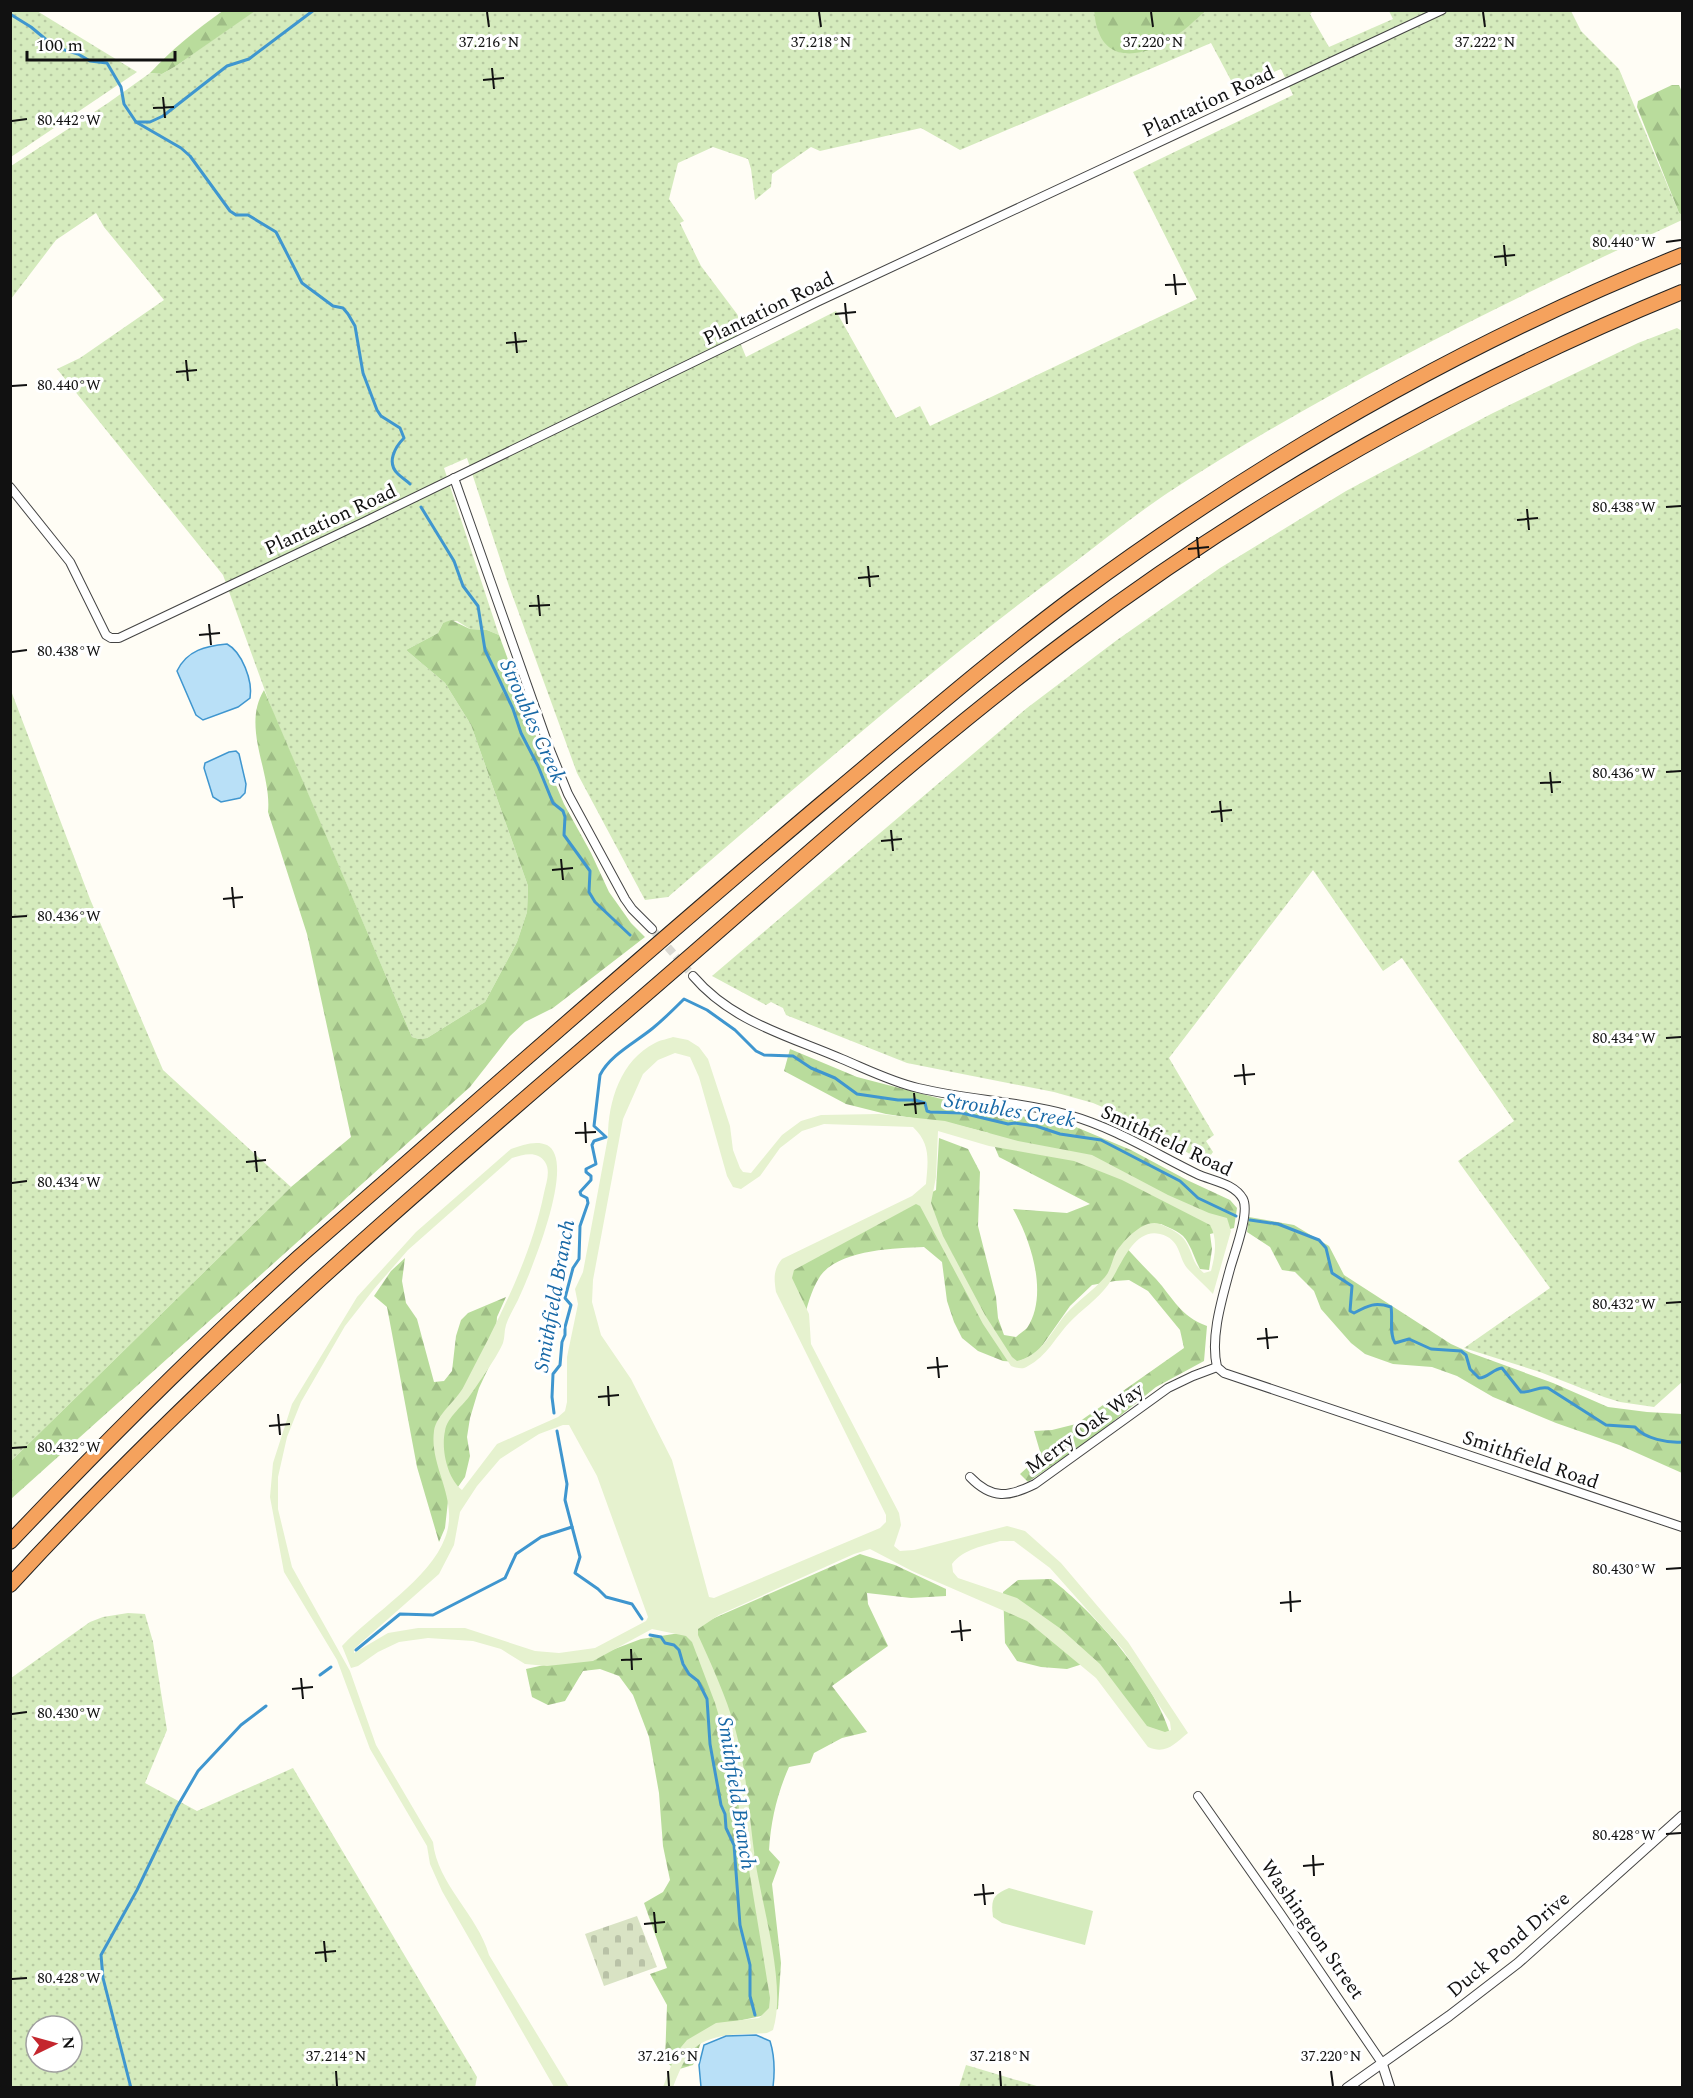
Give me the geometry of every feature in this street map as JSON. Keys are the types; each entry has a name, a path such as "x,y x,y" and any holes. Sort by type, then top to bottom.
{"highway":[{"path":"10,1542 120,1428 235,1315 299,1257 772,845 1012,645 1075,596 1238,485 1337,425 1438,369 1508,334 1683,255"},
{"path":"10,1585 173,1418 453,1160 918,760 1018,678 1174,564 1332,464 1467,391 1555,348 1683,292"}],"street":[{"name":"Plantation Road","path":"10,487 70,562 86,590 102,629 111,638 119,638 817,302 1442,10"},
{"path":"454,478 513,648 568,794 625,899 652,929"},
{"name":"Smithfield Road","path":"693,976 726,1008 756,1024 902,1084 977,1099 1041,1108 1080,1118 1146,1147 1204,1177 1231,1187 1243,1199 1245,1210 1218,1323 1215,1350 1217,1367 1232,1377 1284,1392 1683,1527"},
{"name":"Merry Oak Way","path":"970,1477 988,1492 999,1494 1018,1492 1035,1484 1168,1388 1182,1380 1217,1367"},
{"name":"Washington Street","path":"1198,1796 1382,2063 1390,2088"},
{"name":"Duck Pond Drive","path":"1347,2088 1518,1963 1683,1816"}],"green space":[{"path":"11,10 37,11 137,72 11,157"},
{"path":"224,10 255,11 176,66 162,74 150,73 185,40"},
{"path":"255,10 1094,11 1099,33 1141,52 1171,40 1206,11 1313,11 1310,14 1329,47 1393,19 1389,11 1571,11 1581,31 1619,69 1679,213 1682,215 1682,220 1550,282 1419,348 1291,418 1166,494 964,647 864,729 668,897 645,900 577,773 509,586 467,458 444,468 499,635 487,630 470,629 457,621 443,623 438,633 406,650 445,683 471,725 528,886 527,912 517,942 485,1002 427,1038 419,1039 412,1037 272,710 223,575 57,369 80,358 164,300 104,227 96,213 56,240 11,299 11,166 150,73 162,74","holes":["1211,43 1235,88 1281,69 1293,95 1133,172 1197,299 930,426 920,406 896,418 836,311 746,357 735,330 743,327 737,314 701,266 680,223 684,221 669,199 678,163 713,147 748,159 755,200 771,187 772,174 811,147 820,151 921,128 960,150"]},
{"path":"1094,10 1206,11 1184,30 1161,45 1141,52 1121,53 1105,43 1097,28"},
{"path":"1672,85 1679,85 1682,92 1682,215 1679,213 1637,107 1638,101"},
{"path":"1677,328 1682,331 1682,1382 1654,1407 1620,1402 1540,1372 1464,1348 1550,1288 1458,1161 1514,1121 1402,958 1383,971 1313,870 1169,1058 1214,1135 1206,1141 1213,1152 1205,1163 1131,1119 1093,1103 1054,1092 907,1063 786,1015 783,1008 771,1002 766,1005 712,976 1027,708 1117,640 1220,568 1346,491 1491,414 1638,343"},
{"path":"451,620 470,629 487,630 499,635 541,750 564,804 609,892 631,923 645,937 553,1008 525,1022 510,1036 470,1087 11,1499 11,1461 291,1187 351,1137 307,934 268,812 266,781 256,735 255,719 264,690 412,1037 427,1038 485,1002 517,942 527,912 528,886 471,725 445,683 406,650 438,633 443,623"},
{"path":"10,688 90,899 163,1070 291,1187 11,1461"},
{"path":"673,1037 688,1040 699,1047 708,1059 730,1126 733,1150 743,1172 751,1173 782,1135 801,1121 821,1115 879,1114 945,1121 1018,1141 1092,1155 1168,1195 1209,1213 1227,1218 1231,1231 1213,1294 1187,1268 1172,1240 1160,1234 1142,1237 1128,1251 1104,1290 1069,1323 1035,1362 1022,1368 1011,1366 983,1324 920,1206 916,1204 794,1270 792,1278 809,1314 811,1344 899,1513 901,1525 894,1546 900,1551 914,1550 1007,1526 1025,1531 1061,1563 1128,1642 1188,1733 1165,1749 1148,1747 1096,1678 1027,1621 912,1571 870,1549 854,1554 719,1615 698,1629 698,1635 727,1704 739,1744 755,1859 772,1946 777,2012 773,2030 767,2033 723,2036 702,2043 687,2057 673,2087 663,2087 676,2053 687,2040 716,2023 759,2018 769,2008 770,1998 730,1753 715,1703 692,1642 686,1636 652,1629 593,1661 547,1666 525,1664 501,1649 473,1641 428,1638 399,1642 351,1668 342,1646 427,1568 445,1538 449,1524 449,1510 436,1458 434,1431 443,1413 464,1386 511,1292 530,1244 548,1177 548,1169 542,1158 530,1154 512,1158 408,1250 345,1326 301,1402 287,1437 278,1477 278,1509 292,1567 350,1671 376,1745 433,1842 442,1872 476,1926 489,1955 569,2087 554,2087 442,1891 430,1864 427,1846 370,1749 337,1660 284,1572 270,1497 273,1463 292,1404 357,1297 416,1232 511,1149 534,1143 547,1145 555,1155 557,1173 548,1220 524,1287 506,1325 503,1343 479,1383 446,1426 444,1438 446,1463 452,1478 462,1490 497,1444 558,1417 565,1411 567,1357 578,1304 575,1289 583,1272 614,1096 625,1071 643,1050 659,1041","holes":["675,1053 690,1057 699,1077 727,1176 733,1187 741,1189 760,1176 780,1148 802,1131 824,1124 913,1127 923,1140 927,1153 926,1184 912,1196 782,1259 775,1275 776,1292 886,1515 886,1522 880,1528 714,1598 709,1597 672,1460 631,1379 601,1335 592,1302 593,1280 623,1119 643,1074 658,1060","938,1131 989,1146 1074,1161 1122,1180 1210,1225 1215,1242 1211,1271 1204,1273 1200,1270 1186,1242 1174,1231 1154,1223 1141,1227 1129,1236 1116,1252 1105,1277 1065,1315 1039,1349 1017,1361 1012,1357 985,1315 943,1236 931,1203 936,1177","569,1425 597,1476 648,1617 646,1621 595,1648 559,1653 535,1651 465,1628 418,1628 388,1633 354,1653 354,1649 439,1574 454,1545 460,1512 477,1486 500,1459 539,1434","1000,1541 1014,1541 1050,1568 1123,1650 1170,1722 1171,1730 1165,1732 1147,1726 1100,1664 1061,1629 1017,1598 958,1578 953,1572 952,1564 968,1551"]},
{"path":"790,1049 857,1077 976,1108 1071,1125 1131,1150 1230,1200 1237,1208 1234,1228 1210,1234 1212,1249 1209,1270 1200,1269 1183,1236 1161,1224 1137,1232 1124,1245 1184,1312 1207,1326 1204,1361 1156,1387 1094,1437 1028,1482 1020,1474 1041,1455 1034,1431 1052,1430 1076,1424 1184,1348 1180,1330 1148,1291 1129,1280 1092,1285 1070,1306 1037,1353 1018,1362 1003,1361 978,1351 962,1338 947,1301 942,1262 924,1247 897,1248 852,1256 838,1261 827,1269 814,1288 803,1322 792,1295 792,1267 936,1190 939,1138 968,1149 980,1172 978,1226 996,1297 998,1318 1004,1335 1016,1337 1027,1328 1037,1300 1035,1268 1031,1252 1013,1209 1067,1213 1090,1204 999,1157 989,1133 953,1124 886,1114 846,1104 784,1071"},
{"path":"1249,1217 1294,1225 1329,1246 1344,1275 1451,1344 1608,1407 1682,1414 1682,1473 1619,1445 1556,1423 1493,1397 1457,1376 1432,1367 1393,1364 1365,1354 1351,1343 1321,1309 1314,1291 1295,1272 1282,1270 1270,1247 1247,1232"},
{"path":"405,1258 402,1281 406,1303 417,1319 434,1382 444,1381 452,1371 456,1336 461,1320 468,1313 506,1297 497,1317 494,1356 479,1388 470,1418 467,1437 470,1456 465,1477 448,1501 445,1528 439,1542 417,1467 387,1307 374,1296 391,1271"},
{"path":"860,1554 895,1565 946,1589 946,1596 911,1598 867,1593 868,1604 888,1646 832,1686 867,1732 842,1738 814,1753 810,1763 789,1767 773,1818 769,1850 780,1862 772,1884 781,1963 778,2009 761,2016 719,2025 701,2042 693,2065 676,2070 665,2061 667,2005 650,1974 667,1968 644,1903 663,1892 670,1880 663,1846 659,1793 649,1737 633,1695 619,1676 600,1669 583,1671 565,1701 548,1705 532,1697 526,1669 612,1650 641,1639 680,1633"},
{"path":"1051,1579 1086,1610 1121,1648 1150,1691 1162,1712 1170,1733 1158,1736 1141,1724 1095,1660 1067,1669 1041,1667 1017,1661 1005,1643 1003,1592 1018,1580"},
{"path":"128,1613 145,1614 153,1642 167,1730 145,1783 197,1811 293,1768 477,2077 475,2087 11,2087 11,1678 90,1622 103,1617"},
{"path":"1009,1888 1093,1911 1085,1945 1002,1923 993,1917 994,1899 999,1893"},
{"path":"637,1916 657,1967 604,1986 585,1934"},
{"path":"966,2065 1040,2087 959,2087"}],"water":[{"path":"227,644 242,660 250,684 250,698 238,707 203,720 196,715 177,671 186,658 198,650"},
{"path":"236,751 239,754 246,784 245,793 240,798 221,802 213,797 204,768 205,763"},
{"path":"756,2035 770,2041 774,2064 773,2087 701,2087 699,2065 704,2045 726,2036"}],"waterway":[{"path":"136,122 150,122 163,116 227,66 249,59 314,10"},
{"name":"Stroubles Creek","path":"10,14 31,27 55,47 78,54 90,61 107,63 121,87 124,104 136,122 181,148 190,156 230,211 236,215 248,215 276,232 302,283 333,306 343,308 355,326 363,373 377,410 381,416 400,428 404,438 395,450 392,460 394,470 410,484"},
{"name":"Stroubles Creek","path":"421,507 454,561 463,586 478,606 485,650 553,803 563,811 564,835 590,871 589,892 595,902 630,935"},
{"name":"Stroubles Creek","path":"554,1413 553,1374 560,1365 562,1342 571,1305 565,1298 573,1268 579,1259 580,1226 588,1203 587,1198 580,1192 591,1180 586,1169 596,1164 592,1145 594,1141 606,1137 594,1126 600,1075 610,1061 665,1018 684,999 707,1010 735,1030 756,1051 764,1055 793,1056 811,1068 835,1078 857,1094 915,1100 925,1103 927,1111 930,1112 962,1113 1008,1124 1036,1126 1060,1134 1101,1140 1180,1181 1198,1198 1236,1216"},
{"name":"Stroubles Creek","path":"1250,1220 1278,1224 1319,1240 1326,1248 1332,1273 1352,1286 1350,1311 1354,1313 1376,1305 1391,1307 1392,1335 1395,1343 1409,1339 1431,1349 1461,1351 1466,1355 1470,1369 1479,1378 1502,1368 1521,1392 1548,1388 1606,1425 1635,1427 1645,1435 1657,1439 1682,1442"},
{"name":"Smithfield Branch","path":"557,1431 567,1484 565,1500 580,1557 575,1573 606,1597 632,1604 642,1619"},
{"path":"356,1650 400,1614 433,1615 505,1578 516,1554 541,1537 572,1527"},
{"name":"Smithfield Branch","path":"650,1635 661,1637 665,1643 674,1645 679,1650 683,1664 689,1674 698,1681 707,1699 710,1744 721,1805 725,1814 726,1828 734,1845 740,1925 750,1965 750,1996 755,2015"},
{"path":"320,1675 331,1667"},
{"path":"131,2088 103,1978 101,1955 198,1771 241,1725 266,1706"}],"tunnel":[{"path":"652,929 693,976"}]}
